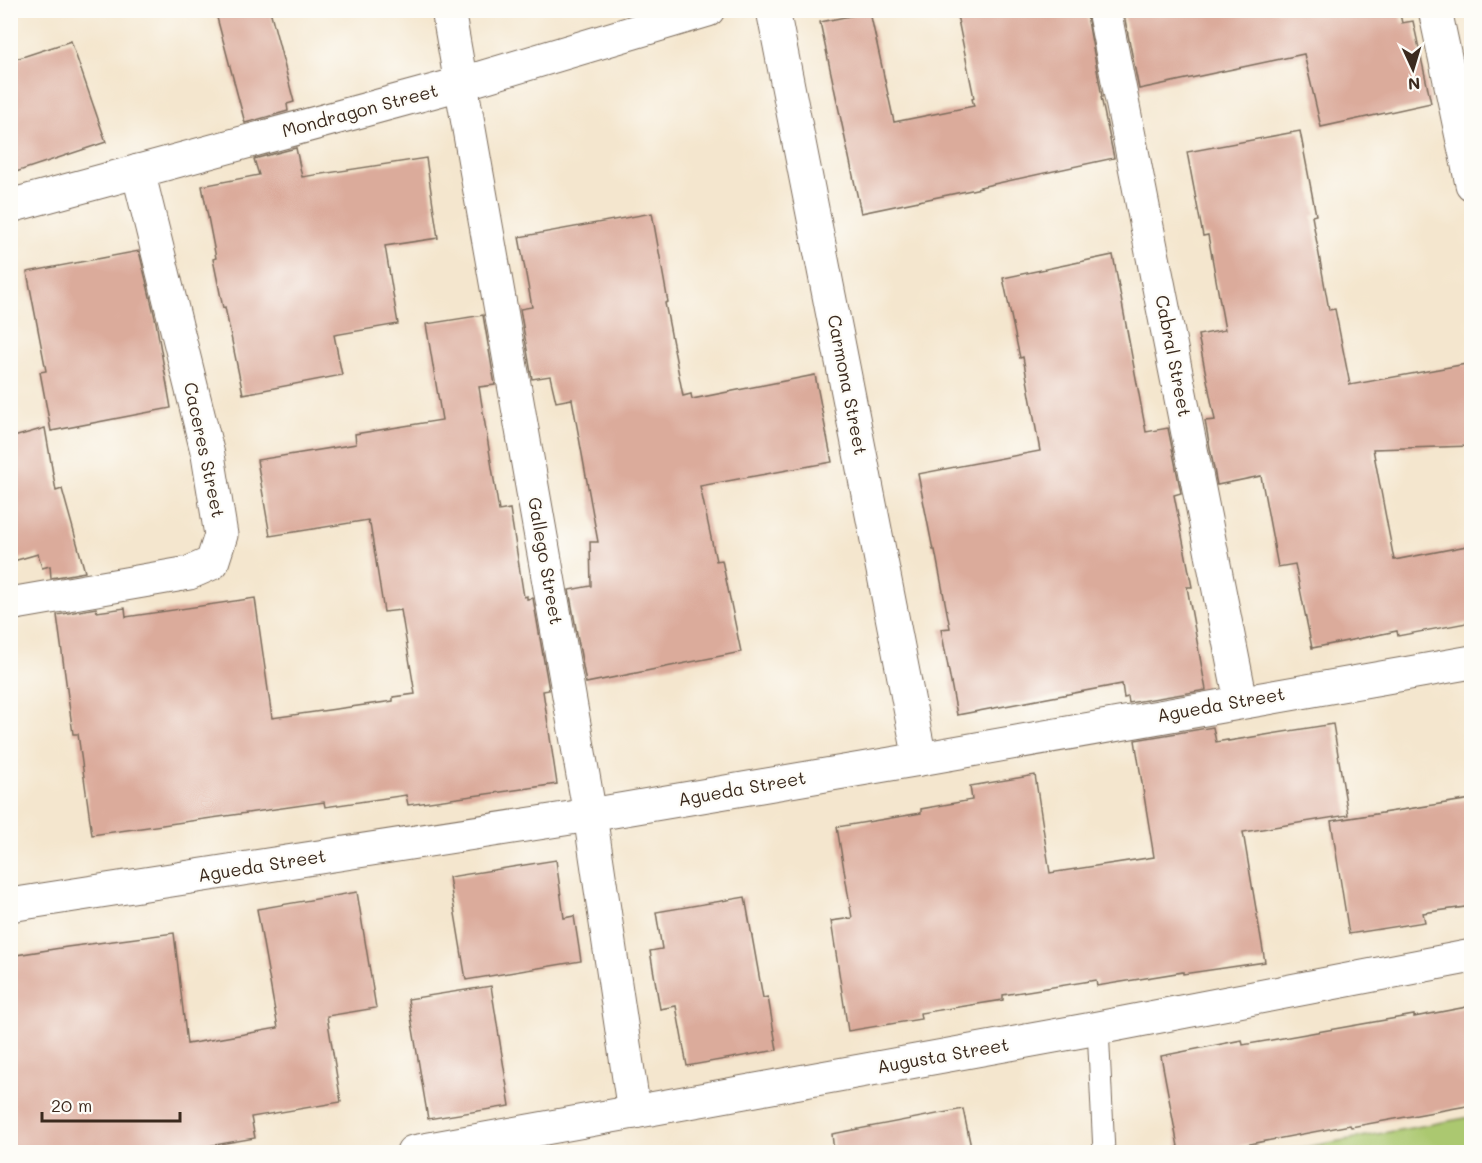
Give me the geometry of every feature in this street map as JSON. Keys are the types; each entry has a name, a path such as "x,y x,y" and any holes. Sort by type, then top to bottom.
{"street":[{"name":"Gallego Street","path":"448,10 590,815 634,1112"},
{"name":"Mondragon Street","path":"10,206 460,84 708,10"},
{"name":"Carmona Street","path":"773,10 920,759"},
{"name":"Cabral Street","path":"1104,10 1241,701"},
{"path":"1435,10 1472,184"},
{"name":"Caceres Street","path":"10,604 189,573 212,563 221,534 208,455 138,171"},
{"name":"Agueda Street","path":"10,905 590,815 1472,662"},
{"name":"Augusta Street","path":"413,1152 1098,1028 1472,956"}],"lane":[{"path":"1098,1028 1104,1152"}],"green space":[{"path":"1471,1117 1471,1152 1279,1152"}],"building":[{"path":"215,10 270,10 294,102 287,104 288,111 245,123"},
{"path":"956,10 1086,10 1114,158 861,213 820,22 870,12 894,122 974,106"},
{"path":"1123,10 1399,10 1402,23 1413,21 1431,103 1321,127 1304,54 1139,89"},
{"path":"71,41 106,142 10,174 10,61"},
{"path":"1300,131 1316,215 1312,216 1329,310 1335,309 1350,385 1472,363 1472,446 1373,449 1394,560 1472,545 1472,622 1398,636 1397,631 1312,648 1295,564 1278,567 1261,476 1217,485 1205,421 1215,420 1198,335 1225,330 1208,235 1203,236 1187,152"},
{"path":"296,148 302,177 426,158 438,238 385,246 398,324 334,335 342,375 243,394 213,259 216,258 202,186 259,175 254,159"},
{"path":"652,213 668,302 665,303 683,396 691,394 692,399 815,375 832,462 700,486 716,561 722,560 741,652 586,683 569,590 591,586 590,542 598,542 572,399 556,402 550,376 532,379 520,309 532,307 519,237"},
{"path":"139,251 156,322 171,408 51,431 40,372 46,371 27,272"},
{"path":"1113,255 1146,432 1168,428 1181,493 1174,495 1192,587 1187,587 1206,690 1129,703 1128,697 1124,698 1122,684 957,715 941,629 950,628 918,474 1040,451 1023,357 1020,358 1003,278"},
{"path":"483,315 495,385 479,387 499,511 510,509 524,597 533,598 549,690 543,691 557,784 408,805 406,795 325,807 324,802 92,835 78,734 73,734 57,615 96,608 97,612 125,608 126,617 255,598 272,718 393,701 393,697 415,694 401,610 384,612 368,520 270,536 257,460 356,444 355,434 442,420 426,324"},
{"path":"45,428 56,491 62,489 85,572 51,578 50,566 42,568 38,554 10,562 10,438"},
{"path":"1333,724 1348,815 1243,832 1265,962 1097,986 1096,980 1003,995 1003,1000 920,1013 921,1019 848,1031 831,921 852,918 837,827 921,813 921,809 972,800 970,786 1035,775 1050,873 1154,857 1135,740 1213,727 1216,742"},
{"path":"1472,799 1472,906 1423,913 1425,922 1349,934 1331,821"},
{"path":"556,860 564,918 574,916 581,961 466,980 449,877"},
{"path":"357,892 376,1008 327,1016 341,1102 251,1117 255,1138 174,1152 10,1152 10,956 174,933 187,1044 278,1028 257,909"},
{"path":"745,897 763,998 768,997 777,1050 687,1066 676,1006 660,1009 650,951 662,949 656,912"},
{"path":"491,986 510,1106 428,1119 408,999"},
{"path":"1472,1006 1472,1105 1208,1152 1179,1152 1161,1056 1242,1040 1243,1045"},
{"path":"963,1109 972,1152 834,1152 832,1134"}]}
